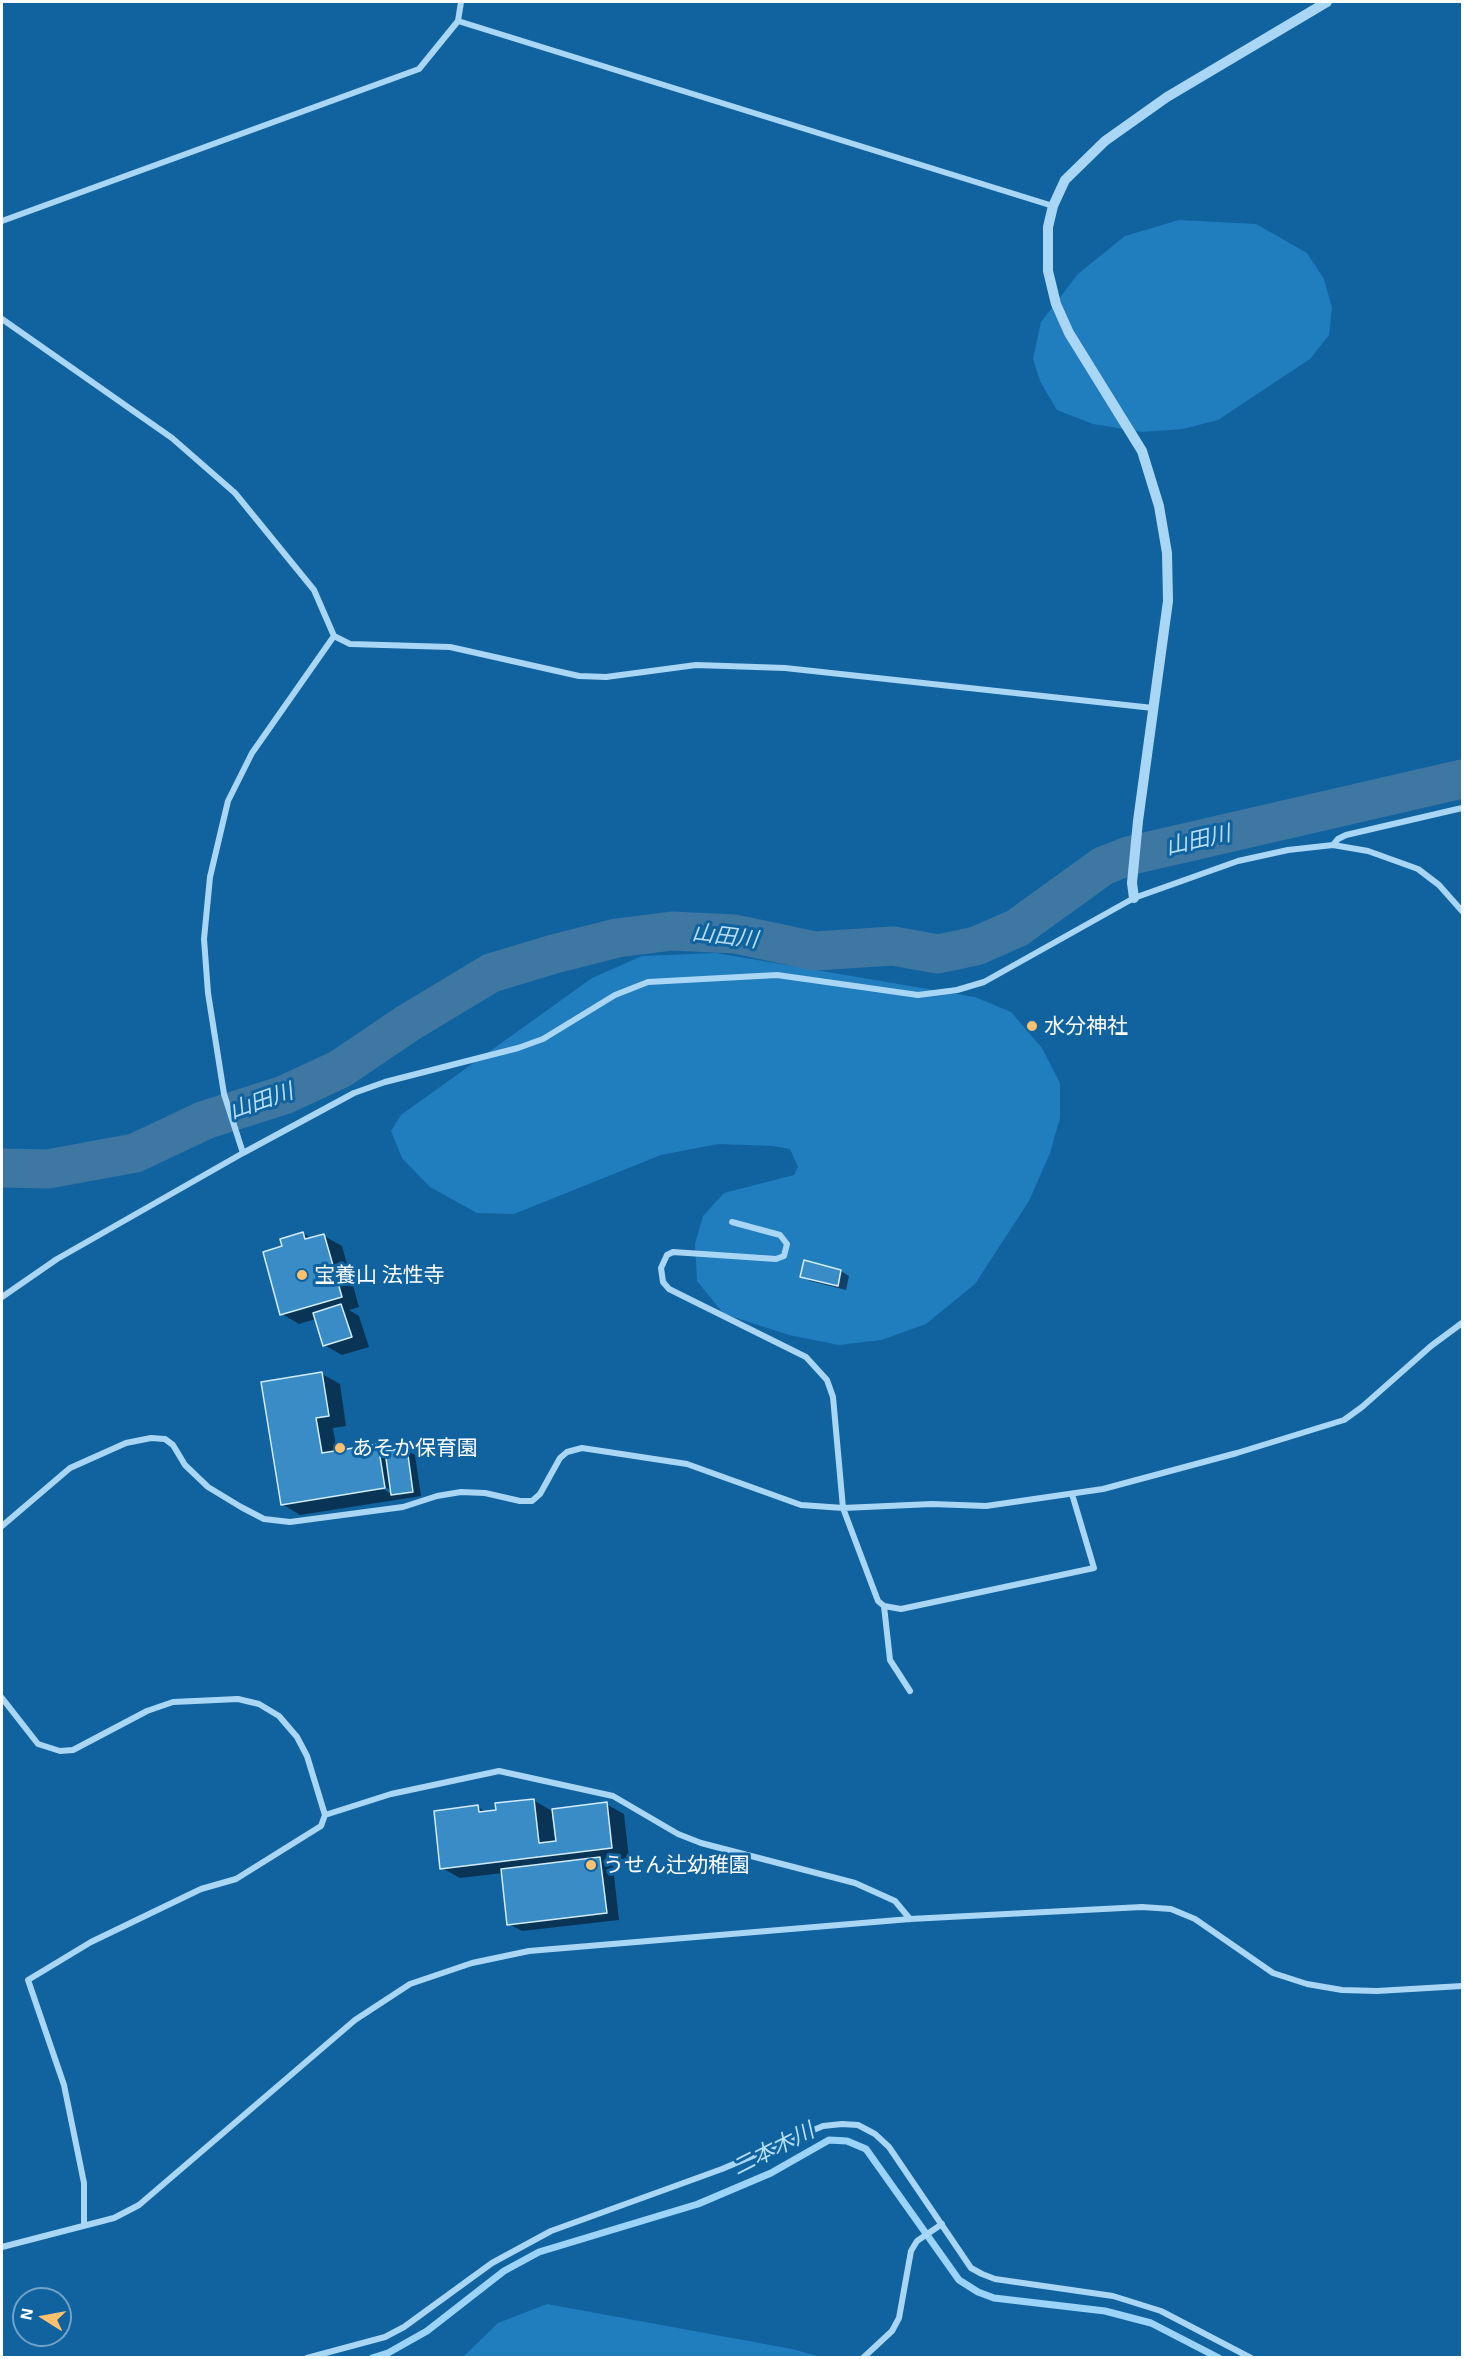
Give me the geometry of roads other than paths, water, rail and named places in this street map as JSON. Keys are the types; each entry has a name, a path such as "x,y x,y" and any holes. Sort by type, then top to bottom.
{"street":[{"path":"2,221 420,69 458,21 461,2"},
{"path":"1134,898 1132,883 1138,821 1168,601 1167,553 1159,506 1143,451 1069,333 1056,304 1048,271 1046,244 1053,206 1065,180 1106,141 1167,97 1327,2"},
{"path":"458,21 1053,206"},
{"path":"2,319 172,438 235,493 314,590 334,636 350,644 450,647 579,676 606,677 696,665 785,668 1153,708"},
{"path":"243,1153 224,1094 208,993 204,939 210,877 228,801 252,753 334,636"},
{"path":"1333,845 1338,838 1346,835 1462,808"},
{"path":"2,1297 57,1259 243,1153 354,1094 384,1082 535,1042 615,995 648,982 777,975 918,995 957,990 984,982 1134,898 1238,861 1288,850 1333,845 1368,851 1418,869 1439,885 1462,911"},
{"path":"732,1222 780,1235 787,1244 784,1256 776,1259 673,1252 667,1256 661,1268 663,1282 669,1289 806,1358 818,1368 826,1380 832,1397 843,1508 878,1601 884,1606 901,1609 1094,1568 1072,1494"},
{"path":"2,1526 70,1468 126,1443 151,1438 165,1439 173,1445 185,1465 208,1486 241,1507 264,1519 290,1522 403,1507 437,1496 461,1492 485,1493 520,1501 532,1501 540,1494 560,1458 567,1452 582,1448 687,1464 801,1505 843,1508 932,1504 986,1506 1103,1489 1204,1462 1344,1419 1362,1407 1431,1346 1462,1323"},
{"path":"884,1606 890,1660 896,1673 910,1691"},
{"path":"2,1698 38,1744 60,1751 73,1750 147,1711 173,1701 238,1699 259,1704 279,1716 297,1737 307,1756 325,1815 321,1826 236,1879 201,1889 121,1928 28,1980 64,2085 84,2183 84,2225"},
{"path":"325,1815 391,1794 499,1771 613,1796 678,1834 701,1843 855,1883 894,1901 910,1919"},
{"path":"2,2247 114,2218 139,2205 355,2020 410,1984 472,1963 529,1951 910,1919 1142,1907 1171,1909 1195,1919 1273,1973 1307,1984 1342,1990 1377,1991 1462,1986"},
{"path":"307,2358 385,2337 404,2327 492,2263 551,2231 722,2169 823,2126 858,2125 876,2134 889,2147 971,2268 995,2279 1113,2296 1151,2308 1251,2358"},
{"path":"862,2358 892,2331 899,2318 911,2251 917,2241 942,2224"}],"waterway":[{"name":"山田川","path":"2,1168 48,1169 135,1153 205,1120 284,1095 340,1069 408,1023 491,973 554,954 617,938 672,931 735,934 815,951 893,946 938,954 976,946 1017,928 1103,866 1128,856 1462,779"},
{"name":"二本木川","path":"372,2358 388,2353 427,2331 504,2271 539,2252 698,2204 771,2173 829,2140 847,2141 866,2149 959,2280 978,2292 994,2298 1105,2311 1151,2323 1219,2358"}],"place":[{"name":"水分神社","path":"1032,1026"},
{"name":"宝養山 法性寺","path":"302,1275"},
{"name":"あそか保育園","path":"340,1448"},
{"name":"うせん辻幼稚園","path":"591,1865"}]}
